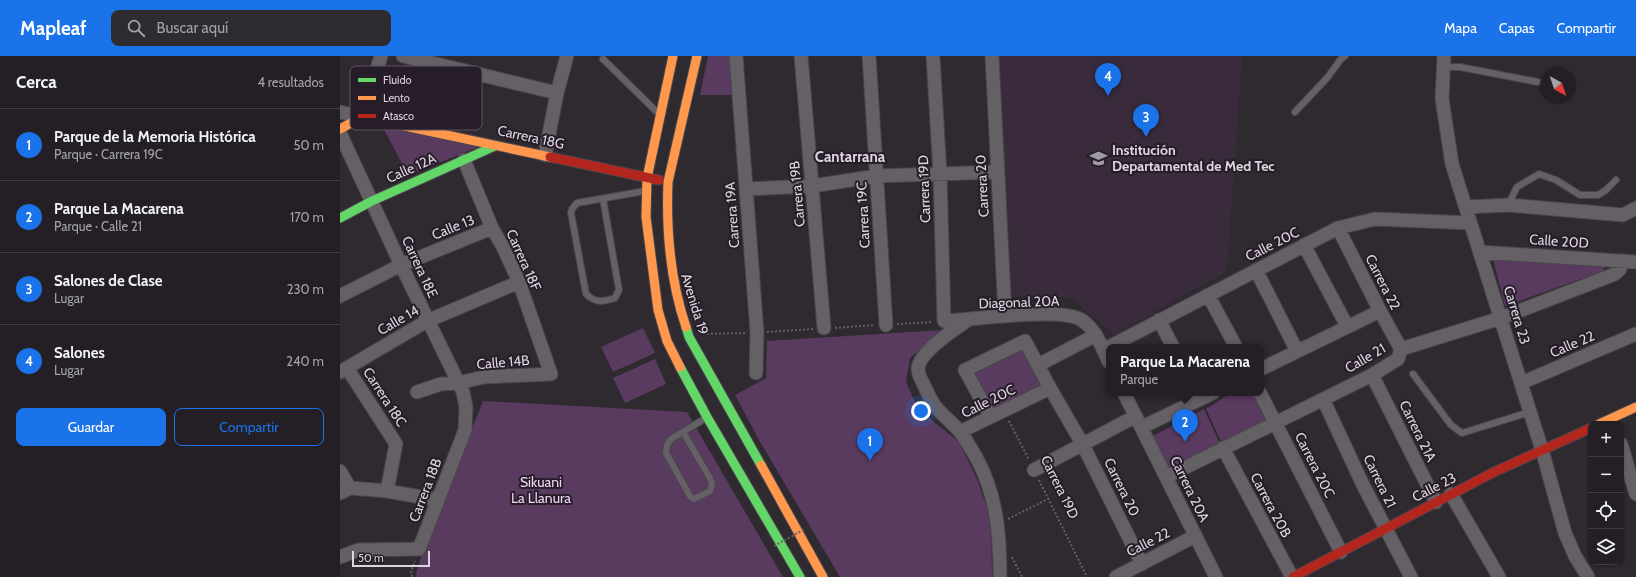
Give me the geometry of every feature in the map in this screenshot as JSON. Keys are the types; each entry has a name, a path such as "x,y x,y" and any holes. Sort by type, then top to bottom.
{"main road":[{"path":"673,56 647,178 646,191 646,217 658,310 667,341 707,417 800,577"},
{"name":"Avenida 19","path":"697,56 668,182 666,216 670,270 678,308 688,337 823,577"},
{"path":"340,129 350,124"},
{"name":"Carrera 18G","path":"422,130 668,182"},
{"name":"Calle 12A","path":"340,218 372,201 495,146"},
{"path":"1614,421 1636,407"},
{"name":"Calle 23","path":"1292,577 1310,573 1341,552 1385,528 1451,494 1588,429"}],"street":[{"path":"378,66 381,56"},
{"path":"404,56 445,66"},
{"path":"545,155 557,93 567,56"},
{"name":"Carrera 19A","path":"736,56 757,332 756,372"},
{"name":"Carrera 19B","path":"801,56 824,328"},
{"name":"Carrera 19C","path":"869,56 886,325"},
{"name":"Carrera 19D","path":"933,56 940,174 944,321"},
{"name":"Carrera 20","path":"992,56 1005,315"},
{"name":"Carrera 23","path":"1444,61 1442,99 1444,121 1452,164 1502,318 1542,450 1565,533 1575,556 1588,577"},
{"path":"482,75 557,93"},
{"name":"Carrera 18G","path":"340,112 350,114"},
{"name":"Carrera 18E","path":"340,132 427,321 458,383 465,400 467,415"},
{"name":"Carrera 18F","path":"464,160 492,228 503,247 519,282 551,374"},
{"path":"746,189 812,186 877,176 997,172"},
{"path":"1466,207 1508,205 1623,215 1636,208"},
{"name":"Calle 20C","path":"1114,344 1338,228 1363,221 1381,219 1470,222"},
{"name":"Calle 13","path":"340,296 401,265 492,228"},
{"name":"Carrera 22","path":"1338,228 1401,349"},
{"path":"1304,245 1347,326"},
{"name":"Calle 20D","path":"1480,252 1636,262"},
{"name":"Calle 21","path":"1166,477 1372,375 1398,359 1401,349 1502,318 1615,274 1620,269 1621,261"},
{"path":"1256,270 1297,350"},
{"name":"Calle 14","path":"344,370 427,321 519,282"},
{"path":"1208,295 1234,344"},
{"path":"1264,368 1297,350 1380,311"},
{"name":"Diagonal 20A","path":"944,321 968,320 1005,315 1049,314 1066,316 1083,320 1096,335 1103,350"},
{"path":"968,320 938,342 921,360 918,366 922,381 933,402 960,432 984,473 994,503 999,529 1000,577"},
{"path":"1159,320 1171,344"},
{"name":"Calle 22","path":"1521,383 1636,334"},
{"path":"1038,365 1096,335"},
{"name":"Carrera 20","path":"990,416 965,370 1025,341 1083,445 1142,564"},
{"path":"1103,350 1106,356"},
{"name":"Carrera 18C","path":"344,370 396,444 387,491"},
{"name":"Calle 14B","path":"417,392 441,384 458,383 484,377 551,374"},
{"name":"Carrera 21A","path":"1372,375 1436,502"},
{"name":"Calle 20C","path":"960,432 1050,388"},
{"name":"Carrera 20A","path":"1126,396 1216,577"},
{"path":"1142,427 1199,396"},
{"name":"Carrera 20C","path":"1262,396 1341,552"},
{"name":"Carrera 21","path":"1323,399 1363,484 1411,577"},
{"name":"Carrera 18B","path":"419,549 463,437 467,415"},
{"path":"1034,470 1136,416"},
{"name":"Carrera 20B","path":"1223,448 1292,577"},
{"path":"1624,454 1636,494"},
{"path":"340,471 345,491 387,491 438,500"},
{"path":"1451,494 1499,577"},
{"name":"Calle 22","path":"1116,577 1195,536"},
{"path":"340,557 358,550 419,549"}],"lane":[{"path":"1295,112 1327,78 1345,56"},
{"path":"603,59 660,115"},
{"path":"1444,61 1460,67 1538,82"},
{"path":"1508,205 1517,187 1539,174 1556,180 1580,195 1598,195 1606,190 1616,180"},
{"path":"603,199 619,290 615,298 602,302 592,300 586,294 571,213 572,209 577,203 646,191"},
{"path":"1413,374 1452,426 1462,433 1530,412"},
{"path":"683,432 710,478 712,485 710,491 694,499 690,496 666,453 667,445 671,439 707,417"}],"path":[{"name":"Carrera 19D","path":"1004,411 1087,577"},
{"path":"999,529 1048,499"},
{"path":"792,529 796,536"},
{"path":"774,546 805,529"},
{"path":"412,577 411,572 419,549"}],"shaded area":[{"path":"999,56 1242,56 1227,271 1114,335 1071,298 1008,296"}],"green space":[{"path":"708,56 731,56 732,95 700,95"},
{"path":"384,130 408,130 481,146 408,175"},
{"path":"1492,255 1607,263 1603,271 1505,306"},
{"path":"643,328 655,353 613,372 601,347"},
{"path":"943,330 910,358 906,382 918,409 959,442 977,479 991,519 992,577 840,577 759,440 735,395 766,378 767,341"},
{"path":"1024,344 1047,388 994,412 968,370"},
{"path":"655,359 666,384 625,403 613,378"},
{"path":"1226,396 1257,396 1270,420 1223,446 1206,409"},
{"name":"Sikuani La Llanura","path":"483,401 687,412 783,577 417,577 416,573 426,542"},
{"path":"1204,409 1221,446 1167,474 1149,438"}],"traffic: fast":[{"path":"340,218 372,201 495,146"},
{"path":"686,327 689,337 761,465"},
{"path":"680,367 707,417 800,577"}],"traffic: slow":[{"path":"673,56 647,178 646,217 658,310 667,341 680,367"},
{"path":"686,327 676,292 670,256 668,182 697,56"},
{"path":"340,129 350,124"},
{"path":"423,130 550,157"},
{"path":"1606,421 1636,407"},
{"path":"761,465 823,577"}],"traffic: jam":[{"path":"550,157 659,180"},
{"path":"1293,577 1494,472 1588,429"}],"place":[{"name":"Salones","path":"1108,96"},
{"name":"Salones de Clase","path":"1146,137"},
{"name":"Institución Departamental de Med Tec","path":"1099,158"},
{"name":"Parque La Macarena","path":"1185,442"},
{"name":"Parque de la Memoria Histórica","path":"870,461"}],"district":[{"name":"Cantarrana","path":"850,157"}]}
